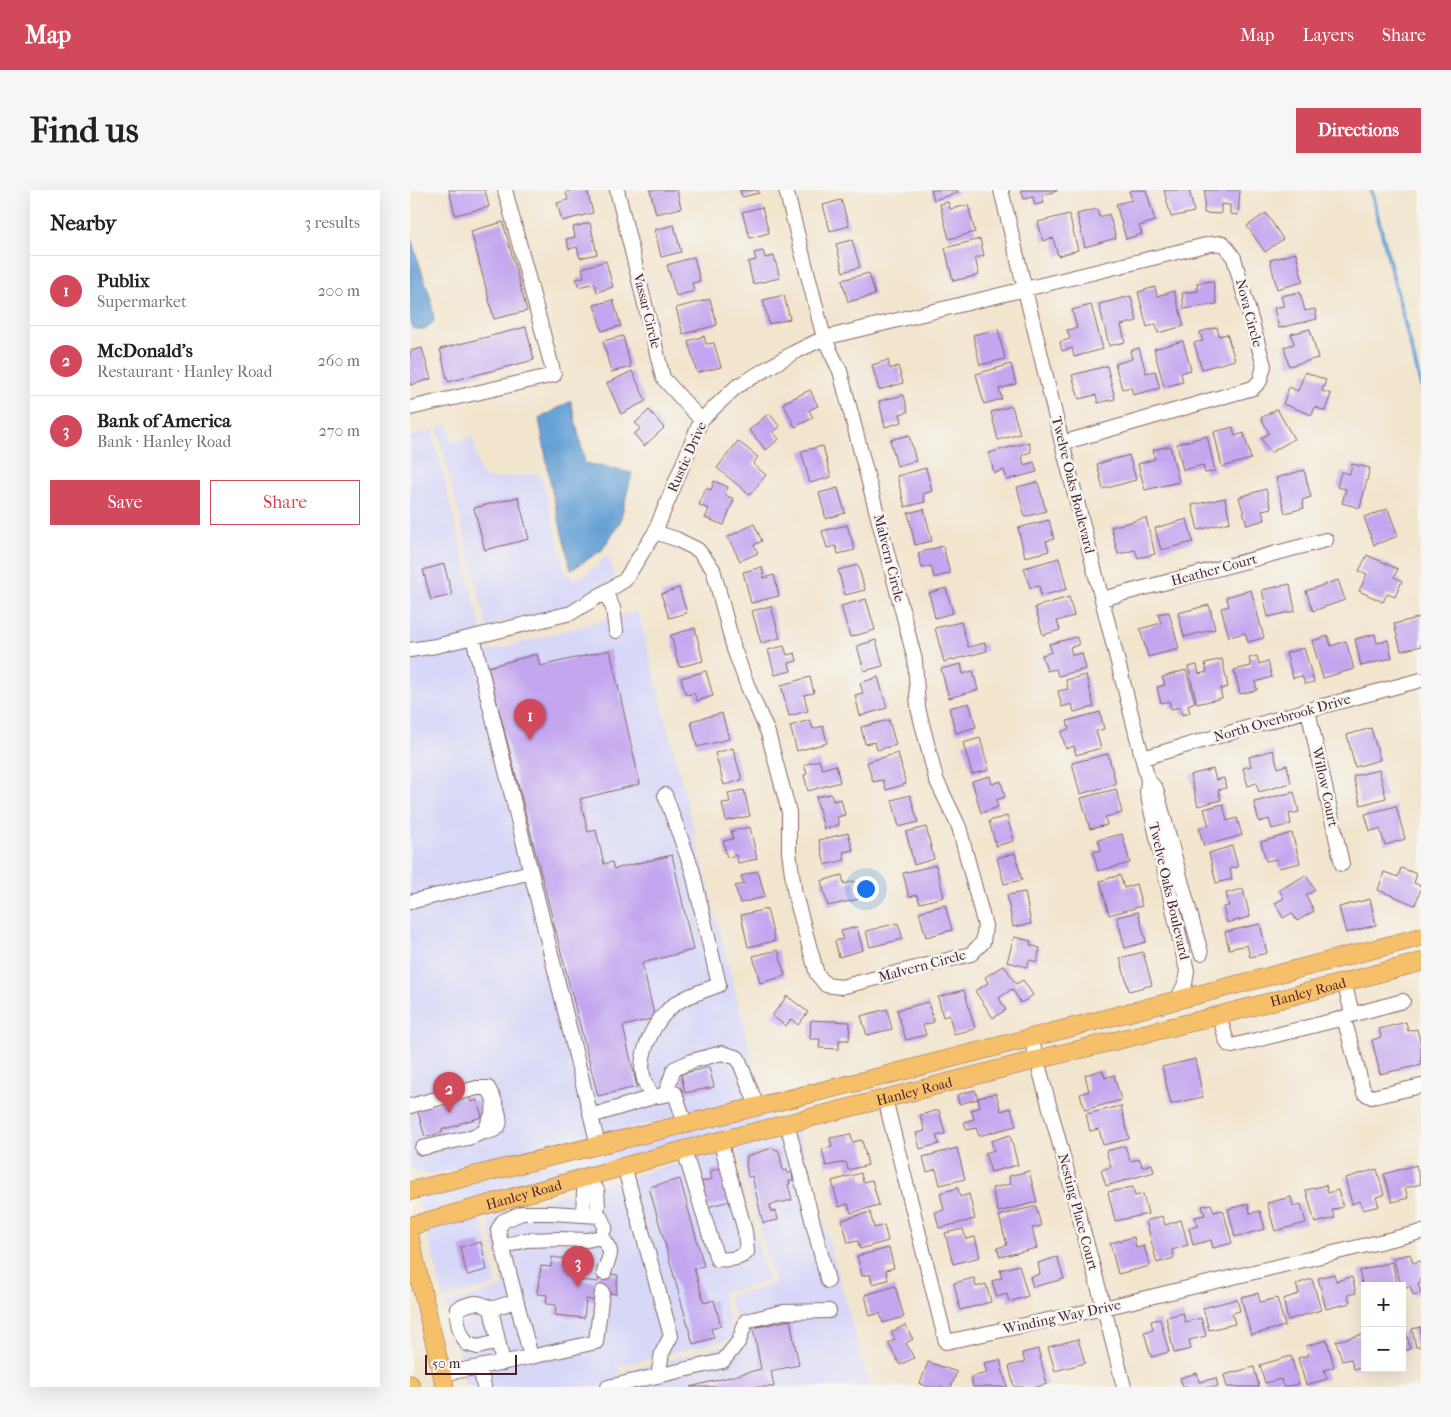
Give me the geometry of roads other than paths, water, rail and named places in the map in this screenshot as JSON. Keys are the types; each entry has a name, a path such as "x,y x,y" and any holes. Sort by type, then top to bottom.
{"main road":[{"name":"Hanley Road","path":"410,1190 879,1077 1421,937"},
{"name":"Hanley Road","path":"410,1226 587,1180 624,1166 720,1140 1220,1015 1421,962"},
{"path":"1194,1021 1198,1011 1204,1005 1271,988 1283,983 1290,971"},
{"path":"790,1122 801,1096"},
{"path":"410,1239 443,1380"}],"street":[{"path":"410,408 554,375 505,190"},
{"name":"Vassar Circle","path":"617,190 664,378 701,420"},
{"path":"786,190 824,338"},
{"name":"Twelve Oaks Boulevard","path":"1001,190 1062,443 1148,780 1146,792 1187,971 1185,984 1177,1000"},
{"name":"Nova Circle","path":"1026,289 1210,244 1223,244 1234,258 1264,366 1260,381 1252,388 1062,443"},
{"name":"Rustic Drive","path":"410,650 436,646 571,613 625,580 655,532 701,420 736,387 794,353 824,338 1026,289"},
{"name":"Malvern Circle","path":"655,532 676,539 698,550 713,569 734,649 773,751 788,812 789,852 795,895 817,974 826,984 841,987 971,954 983,942 985,926 959,827 936,779 918,708 915,660 840,371 824,338"},
{"name":"Heather Court","path":"1102,600 1326,540"},
{"path":"605,592 613,608 616,631"},
{"path":"473,637 598,1145"},
{"name":"North Overbrook Drive","path":"1143,758 1308,710 1421,680"},
{"name":"Willow Court","path":"1308,710 1342,864"},
{"name":"Twelve Oaks Boulevard","path":"1148,780 1156,789 1201,953"},
{"path":"659,1096 643,1078 643,1056 648,1038 667,1010 688,997 719,985 692,869 665,795"},
{"path":"410,902 531,872"},
{"path":"1177,928 1193,924"},
{"path":"1344,982 1351,1009 1347,1016 1364,1093 1372,1097 1421,1086"},
{"path":"1220,1015 1227,1042 1232,1046 1403,1001"},
{"name":"Nesting Place Court","path":"1030,1038 1124,1387"},
{"path":"659,1096 674,1068 722,1053 738,1058 757,1106"},
{"path":"410,1106 476,1088 488,1088 494,1099 493,1112 484,1132 468,1138 422,1148"},
{"path":"591,1116 675,1093 685,1124"},
{"name":"Winding Way Drive","path":"885,1099 946,1342 1104,1308 1421,1232"},
{"path":"790,1122 828,1281"},
{"path":"684,1150 717,1259 723,1260 742,1256 747,1252 745,1231 720,1140"},
{"path":"624,1166 671,1336 662,1353 658,1376"},
{"path":"587,1180 597,1190 598,1206 590,1215"},
{"path":"531,1358 498,1230 503,1221 522,1213 600,1216 605,1227 601,1237"},
{"path":"502,1248 526,1240 587,1240 601,1237"},
{"path":"601,1237 611,1252 610,1260 604,1273"},
{"path":"443,1380 480,1367 531,1358 596,1342 602,1292"},
{"path":"490,1309 516,1302"},
{"path":"498,1342 478,1347 467,1344 460,1333 457,1309 471,1303 483,1303 490,1309 498,1342 503,1363"},
{"path":"608,1387 723,1361 739,1341 746,1321 783,1312 829,1311"},
{"path":"480,1367 484,1387"}],"water":[{"path":"410,236 431,299 434,321 425,329 414,329 410,322"},
{"path":"571,401 585,463 632,473 620,522 602,550 571,570 552,491 539,418"}],"waterway":[{"path":"1371,190 1421,386"}],"place":[{"name":"Publix","path":"530,740"},
{"name":"McDonald's","path":"449,1113"},
{"name":"Bank of America","path":"578,1287"}]}
